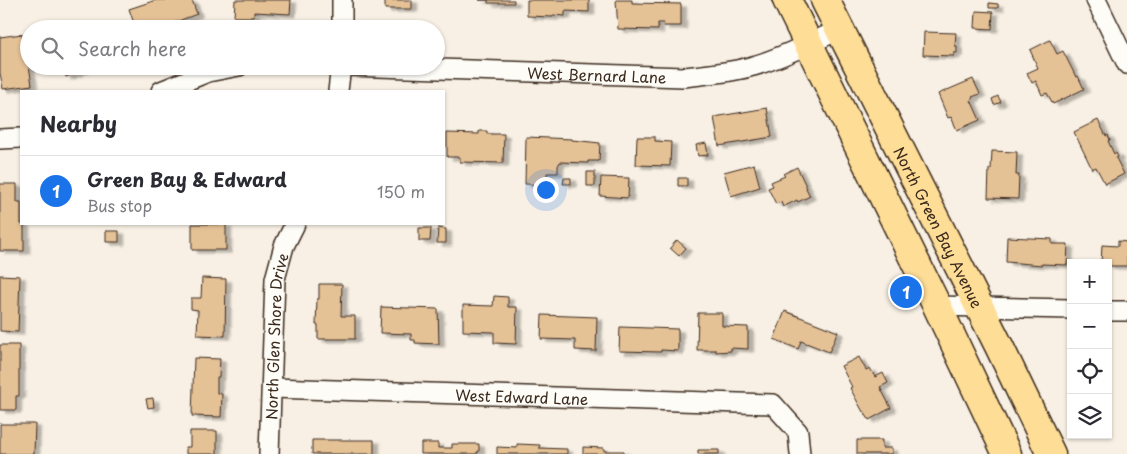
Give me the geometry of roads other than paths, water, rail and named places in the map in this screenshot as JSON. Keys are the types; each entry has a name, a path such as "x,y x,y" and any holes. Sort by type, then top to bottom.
{"main road":[{"path":"786,0 937,306 1007,454"},
{"name":"North Green Bay Avenue","path":"825,0 1051,454"}],"street":[{"path":"342,0 342,20"},
{"path":"1096,0 1127,64"},
{"name":"West Bernard Lane","path":"445,69 684,77 752,67 775,59 839,30"},
{"path":"163,90 201,75"},
{"path":"338,90 340,75"},
{"path":"0,139 20,138"},
{"name":"North Glen Shore Drive","path":"269,454 275,279 284,246 294,225"},
{"path":"937,306 1067,309"},
{"path":"1112,311 1127,311"},
{"name":"West Edward Lane","path":"272,388 773,404 798,432 800,454"}],"place":[{"name":"Green Bay & Edward","path":"906,292"}]}
